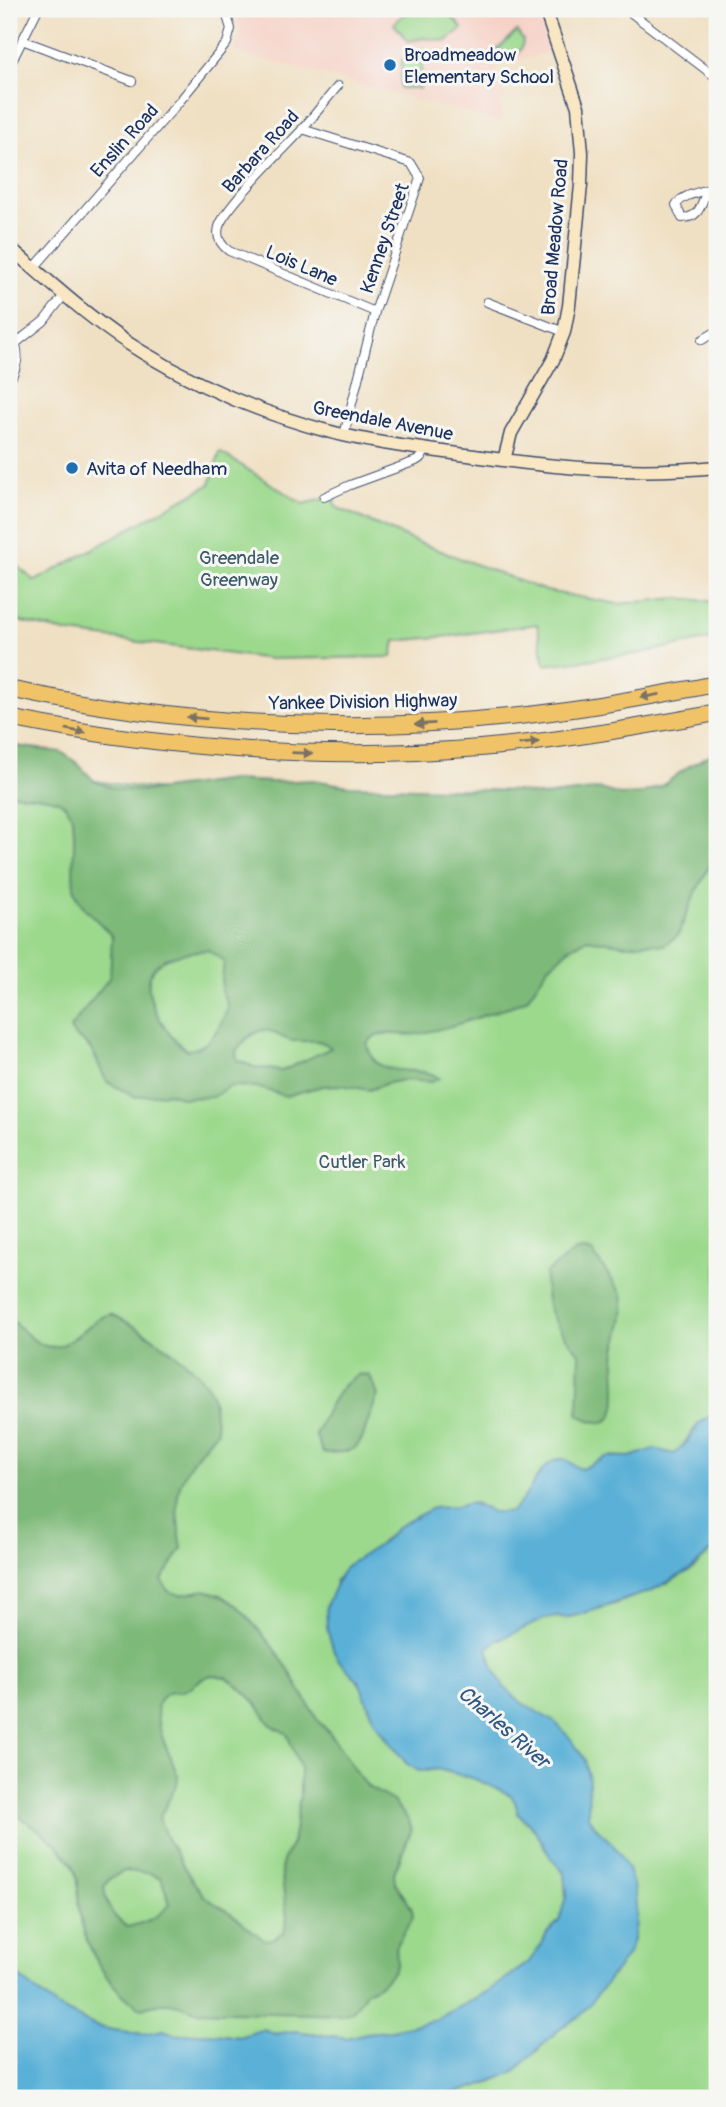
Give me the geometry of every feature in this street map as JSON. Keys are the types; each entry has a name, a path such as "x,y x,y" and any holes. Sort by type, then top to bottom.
{"highway":[{"name":"Yankee Division Highway","path":"9,689 101,706 186,717 282,724 378,725 530,715 717,684"},
{"path":"9,718 90,733 188,746 359,753 447,750 543,742 717,713"}],"main road":[{"name":"Broad Meadow Road","path":"504,460 511,433 553,360 564,332 569,306 582,153 578,107 545,9"},
{"name":"Greendale Avenue","path":"9,249 126,341 194,380 260,409 344,435 504,460 620,472 717,467"}],"street":[{"path":"9,67 38,9"},
{"name":"Enslin Road","path":"34,268 226,43 231,29 227,16 219,9"},
{"path":"626,9 717,78"},
{"path":"22,40 132,81"},
{"name":"Barbara Road","path":"220,242 219,224 231,207 338,86"},
{"name":"Kenney Street","path":"302,129 411,163 420,178 375,312 344,435"},
{"path":"706,192 717,185"},
{"name":"Lois Lane","path":"220,242 229,251 375,312"},
{"path":"16,343 44,321 65,294"},
{"path":"487,302 564,332"},
{"path":"702,340 717,331"},
{"path":"9,333 16,343 18,362 9,382"},
{"path":"324,497 416,461 426,449"}],"shaded area":[{"name":"Broadmeadow Elementary School","path":"233,9 538,9 553,52 495,65 506,100 500,101 501,122 233,51 240,36 240,27"}],"green space":[{"path":"414,9 441,11 451,16 462,28 447,41 425,38 408,41 394,24"},
{"path":"517,31 523,40 520,51 509,57 500,55 496,51"},
{"path":"402,59 422,60 420,89 400,88"},
{"name":"Greendale Greenway","path":"220,452 303,504 336,496 336,507 412,540 546,591 618,604 678,598 717,602 717,638 636,654 545,665 537,624 395,641 392,657 270,659 70,633 9,619 9,559 35,581 210,484"},
{"path":"9,745 61,752 77,763 95,782 116,789 148,791 232,780 313,780 349,786 517,791 543,796 600,789 620,795 640,794 663,785 689,766 717,751 717,851 678,935 664,945 627,945 587,939 568,949 548,968 527,999 517,1004 430,1031 410,1035 383,1034 367,1044 371,1056 379,1064 439,1078 431,1082 404,1080 369,1090 341,1085 322,1086 286,1096 256,1087 235,1086 228,1087 213,1097 184,1098 169,1093 136,1097 107,1082 92,1051 70,1028 110,977 112,937 86,910 75,891 74,830 69,809 50,799 9,794","holes":["208,950 224,961 221,989 228,1007 214,1035 202,1045 187,1050 173,1038 159,1018 150,996 149,982 152,972 167,958","262,1030 294,1041 318,1041 331,1048 282,1071 254,1067 237,1060 236,1051 239,1047"]},
{"name":"Cutler Park","path":"717,764 717,1413 697,1426 674,1454 654,1449 630,1457 612,1456 582,1469 558,1460 544,1468 524,1499 511,1512 502,1514 490,1511 475,1503 433,1508 399,1526 376,1547 348,1565 335,1581 353,1674 364,1691 370,1712 381,1732 407,1764 426,1771 438,1769 475,1779 511,1795 516,1802 518,1813 535,1830 551,1858 564,1873 566,1901 559,1921 547,1933 528,1963 487,1992 435,2020 388,2031 346,2038 295,2031 275,2034 264,2030 239,2037 208,2033 176,2035 164,2030 143,2034 95,2026 57,2007 9,1969 9,766 120,785 204,795 661,804"},
{"path":"575,1251 592,1252 622,1294 623,1304 615,1360 615,1408 607,1421 599,1422 578,1414 580,1354 553,1318 546,1298 546,1273"},
{"path":"110,1314 164,1346 202,1378 213,1398 217,1431 193,1461 180,1484 177,1511 182,1548 162,1580 168,1591 180,1595 205,1590 221,1595 239,1607 287,1667 318,1721 330,1733 359,1776 368,1787 393,1801 412,1829 394,1873 395,1882 412,1909 413,1918 396,1945 397,1962 382,1983 367,1991 352,2012 344,2015 195,2011 168,2003 141,2008 118,1990 92,1952 82,1924 77,1876 72,1864 47,1837 9,1811 9,1318 34,1340 45,1346 55,1347 73,1339 100,1318","holes":["212,1675 225,1677 235,1683 254,1701 270,1724 287,1734 300,1768 300,1796 292,1843 281,1869 287,1919 284,1932 272,1939 264,1940 232,1914 205,1897 166,1837 159,1818 177,1784 178,1776 162,1736 157,1714 158,1704 167,1693 187,1690","124,1871 150,1873 161,1878 170,1904 151,1919 127,1927 111,1910 104,1887 109,1879"]},
{"path":"360,1374 370,1376 378,1395 363,1436 352,1450 323,1453 315,1434 338,1392"},
{"path":"717,1546 717,2098 437,2098 484,2085 510,2073 568,2024 634,1897 628,1869 588,1817 588,1772 499,1683 487,1648 496,1641 544,1619 578,1615 668,1583 694,1568"}],"water":[{"name":"Charles River","path":"717,1413 717,1546 690,1570 651,1591 578,1615 544,1619 496,1641 487,1648 503,1686 522,1703 556,1723 572,1740 585,1760 589,1780 588,1817 622,1858 633,1885 636,1900 635,1928 627,1956 582,2014 557,2031 514,2072 437,2098 9,2098 9,1969 57,2007 95,2026 113,2030 143,2034 164,2030 176,2035 208,2033 239,2037 264,2029 275,2034 295,2031 346,2038 435,2020 487,1992 528,1963 547,1933 559,1921 567,1893 564,1873 551,1858 535,1830 518,1813 511,1795 475,1779 438,1769 419,1771 407,1764 375,1722 359,1681 334,1652 327,1628 326,1606 341,1573 348,1565 382,1543 399,1526 433,1508 470,1503 493,1512 511,1512 548,1464 555,1460 563,1459 582,1469 606,1457 630,1457 654,1449 674,1454 687,1442 700,1422"}],"place":[{"name":"Broadmeadow Elementary School","path":"390,65"},
{"name":"Avita of Needham","path":"72,468"}]}
